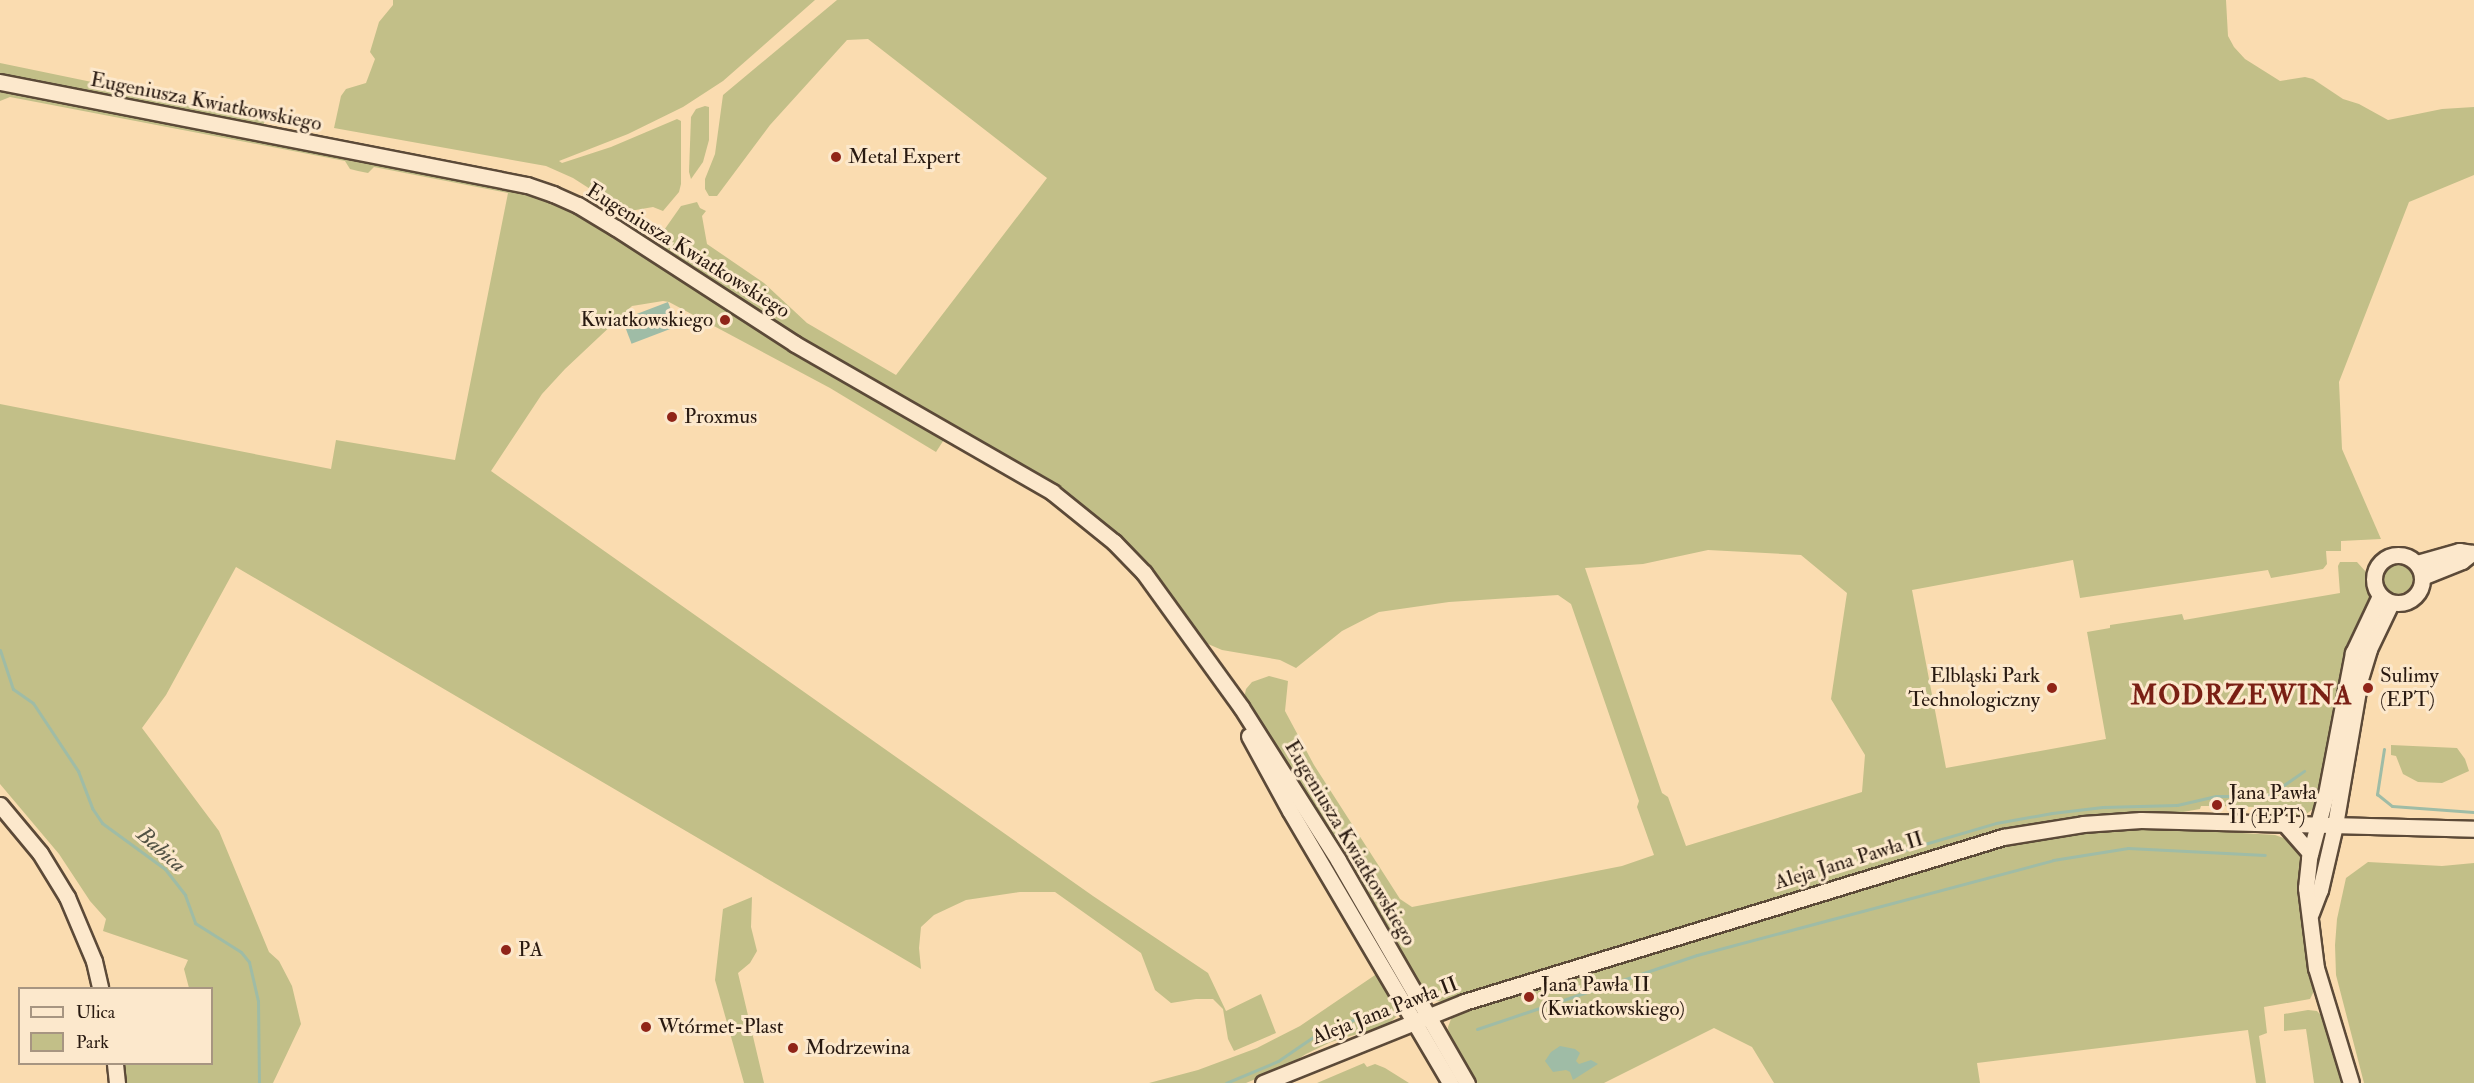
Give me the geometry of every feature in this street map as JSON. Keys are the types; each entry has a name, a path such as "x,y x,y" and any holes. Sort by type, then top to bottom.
{"street":[{"name":"Eugeniusza Kwiatkowskiego","path":"0,82 527,184 578,205 795,344 1026,476 1068,503 1114,542 1144,573 1232,694 1338,860 1467,1083"},
{"path":"2420,570 2459,551 2473,553"},
{"path":"2401,555 2420,570 2419,592 2414,598 2399,604 2386,599 2376,590 2374,574 2383,559 2401,555"},
{"path":"2351,1083 2316,968 2311,913 2306,888 2310,853 2326,794 2353,653 2386,599"},
{"path":"2311,913 2320,890 2335,825 2360,679 2386,599"},
{"name":"Eugeniusza Kwiatkowskiego","path":"1232,694 1236,710 1290,811 1450,1083"},
{"path":"0,805 40,853 67,897 91,953 100,987"},
{"name":"Aleja Jana Pawła II","path":"1263,1083 1429,1015 2003,837 2112,821 2284,823 2474,829"},
{"path":"2284,823 2310,853"},
{"path":"115,1065 117,1083"}],"green space":[{"path":"393,0 815,0 723,81 683,107 628,134 559,161 562,163 611,147 677,119 681,121 679,192 663,211 653,207 630,211 623,210 573,178 546,166 334,128 341,96 346,89 366,83 375,59 370,52 379,22 393,5"},
{"path":"837,0 2226,0 2228,36 2234,47 2245,59 2280,81 2305,77 2313,79 2343,99 2359,104 2388,120 2442,109 2474,107 2474,175 2409,202 2339,382 2342,449 2381,539 2341,541 2341,551 2326,551 2327,564 2323,569 2271,578 2268,570 2080,598 2073,560 1912,590 1946,768 2106,739 2087,632 2110,628 2110,625 2182,614 2184,620 2340,593 2338,566 2340,562 2357,562 2366,572 2371,598 2317,806 2305,815 2296,816 2253,813 2253,807 2214,804 2214,806 2201,806 2200,809 2183,812 2092,815 2001,831 1444,1002 1429,1000 1422,995 1385,932 1372,901 1357,875 1343,860 1243,703 1246,689 1252,682 1269,676 1288,681 1285,711 1314,765 1400,899 1412,907 1622,866 1654,855 1637,807 1639,801 1571,604 1558,595 1449,602 1379,612 1342,631 1296,668 1280,660 1222,650 1201,641 1163,585 1135,554 1084,507 1058,489 797,338 664,253 660,246 662,233 681,206 697,202 700,208 706,211 702,216 707,244 764,283 807,323 896,375 1047,178 868,39 847,40 770,125 717,196 709,196 705,189 705,179 715,154 723,95","holes":["1708,550 1801,555 1847,593 1831,699 1865,755 1862,792 1686,846 1668,797 1662,793 1585,568 1643,564"]},
{"path":"0,63 266,118 260,134 553,194 949,432 936,452 830,388 669,302 663,301 632,306 565,369 542,394 491,471 1093,896 1208,973 1226,1011 1261,994 1276,1033 1234,1051 1228,1039 1223,1009 1213,999 1171,1003 1155,990 1141,953 1055,892 1020,892 966,900 934,915 921,927 919,948 921,969 236,567 166,695 142,728 219,831 269,952 279,961 292,986 301,1024 273,1083 124,1083 124,1065 213,1065 213,987 189,987 184,969 188,960 103,931 106,919 90,901 59,854 0,784 0,404 331,469 336,440 455,460 508,193 374,167 368,173 350,169 345,161 10,97 0,101"},
{"path":"709,107 709,140 703,162 691,179 689,172 691,117 696,109"},
{"path":"2397,562 2408,567 2413,578 2408,589 2397,594 2386,589 2381,578 2386,567"},
{"path":"2391,745 2457,748 2465,759 2469,771 2442,783 2418,782 2403,774 2396,756 2391,755"},
{"path":"2143,827 2275,835 2292,841 2300,851 2314,991 2310,999 2264,1007 2267,1033 2259,1036 2266,1083 2256,1083 2248,1030 1977,1063 1980,1083 1774,1083 1752,1047 1714,1028 1604,1083 1475,1083 1449,1039 1448,1027 1451,1019 1460,1011 1539,990 1561,979 2000,845 2063,833"},
{"path":"2368,862 2442,866 2474,863 2474,1083 2364,1083 2336,975 2335,945 2337,919 2346,878"},
{"path":"752,897 751,927 757,951 750,963 738,973 764,1083 744,1083 715,980 723,909"},
{"path":"1381,971 1398,1008 1396,1017 1387,1025 1331,1042 1287,1066 1246,1083 1149,1083 1198,1070 1257,1048 1300,1026"},
{"path":"2308,1010 2317,1011 2327,1022 2345,1083 2314,1083 2306,1029 2284,1031 2284,1014"},
{"path":"1364,1063 1367,1067 1375,1064 1385,1068 1409,1083 1317,1083"}],"shaded area":[{"path":"668,302 677,326 632,344 622,320"},
{"path":"1560,1046 1575,1049 1580,1053 1576,1061 1579,1064 1591,1060 1598,1064 1573,1080 1570,1072 1566,1070 1553,1072 1545,1061 1551,1052"}],"waterway":[{"name":"Babica","path":"0,650 13,689 33,703 78,771 92,808 102,823 165,869 185,895 195,923 241,952 249,962 258,1001 259,1083"},
{"path":"2384,749 2377,794 2392,806 2474,812"},
{"path":"1894,853 1996,823 2052,813 2103,807 2177,805 2216,796 2268,796 2304,771"},
{"path":"1477,1029 1697,955 2053,860 2128,848 2265,855"},
{"path":"1226,1083 1278,1061 1316,1035 1370,1013"}],"place":[{"name":"Metal Expert","path":"836,157"},
{"name":"Kwiatkowskiego","path":"725,320"},
{"name":"Proxmus","path":"672,417"},
{"name":"Elbląski Park Technologiczny","path":"2052,688"},
{"name":"Sulimy (EPT)","path":"2368,688"},
{"name":"Jana Pawła II (EPT)","path":"2217,805"},
{"name":"PA","path":"506,950"},
{"name":"Jana Pawła II (Kwiatkowskiego)","path":"1529,997"},
{"name":"Wtórmet-Plast","path":"646,1027"},
{"name":"Modrzewina","path":"793,1048"}],"district":[{"name":"MODRZEWINA","path":"2242,696"}]}
